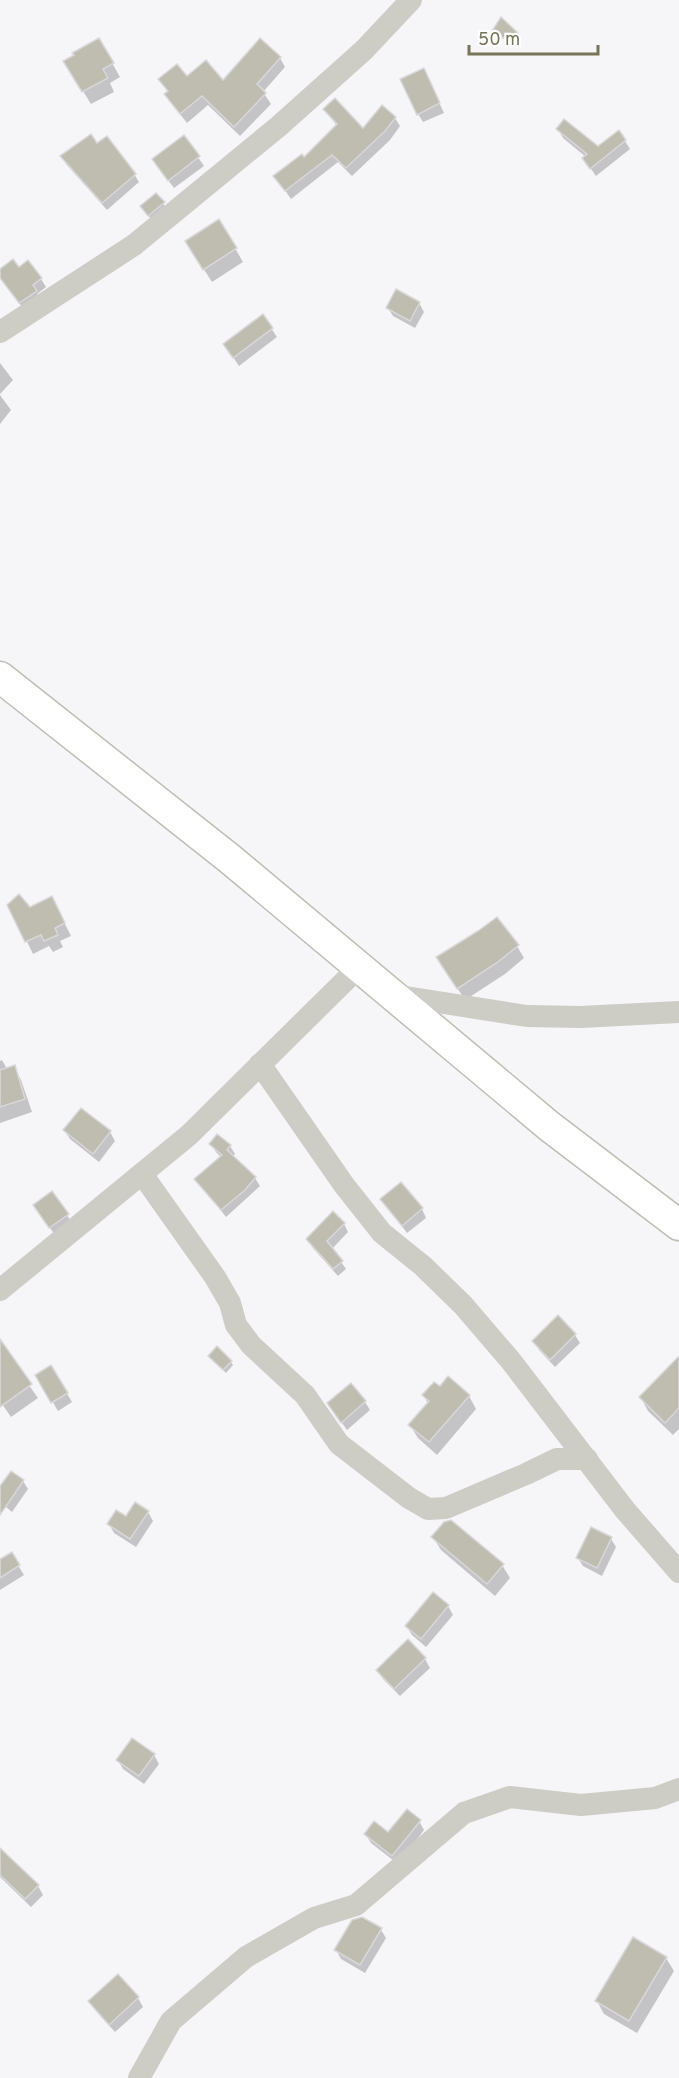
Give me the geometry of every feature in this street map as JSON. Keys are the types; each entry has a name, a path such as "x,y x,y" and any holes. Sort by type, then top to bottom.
{"main road":[{"path":"0,677 230,859 549,1126 679,1225"}],"street":[{"path":"0,332 134,244 279,126 363,50 411,0"},
{"path":"0,1290 189,1136 358,967"},
{"path":"393,995 527,1016 581,1017 679,1012"},
{"path":"261,1064 344,1185 382,1233 423,1266 463,1305 511,1361 625,1510 679,1572"},
{"path":"142,1174 215,1277 230,1303 236,1325 251,1346 305,1395 339,1444 409,1498 428,1509 446,1508 557,1459 587,1459"},
{"path":"139,2078 171,2021 246,1957 314,1918 356,1905 464,1813 510,1797 581,1805 655,1798 679,1789"}],"building":[{"path":"501,17 518,33 510,42 492,31"},
{"path":"99,38 114,63 103,69 108,78 82,92 63,61 74,55 72,53"},
{"path":"260,38 281,57 257,84 266,93 234,127 202,96 180,114 164,94 168,91 158,79 177,64 187,76 206,60 223,80"},
{"path":"424,68 440,103 417,115 400,79"},
{"path":"335,98 363,128 382,105 396,117 385,131 346,168 332,155 285,191 273,176 302,154 304,157 337,124 323,109"},
{"path":"564,119 598,146 619,130 626,140 590,169 582,158 587,154 556,129"},
{"path":"91,134 97,143 107,136 136,174 102,203 60,156"},
{"path":"184,135 200,156 168,181 152,159"},
{"path":"156,193 165,202 148,216 140,206"},
{"path":"219,219 237,248 203,270 185,241"},
{"path":"13,259 19,267 28,260 42,278 33,285 37,291 19,303 0,278 0,269"},
{"path":"396,289 420,302 410,321 386,308"},
{"path":"263,314 273,328 233,358 223,344"},
{"path":"19,894 30,907 52,896 65,923 55,928 58,935 44,941 41,935 25,942 7,905"},
{"path":"497,917 519,945 457,989 436,957"},
{"path":"15,1065 25,1099 0,1107 0,1070"},
{"path":"81,1108 111,1131 93,1154 63,1130"},
{"path":"217,1134 231,1145 227,1150 256,1177 245,1190 221,1210 194,1179 222,1155 209,1144"},
{"path":"401,1182 423,1208 402,1226 380,1199"},
{"path":"52,1191 69,1214 49,1228 33,1205"},
{"path":"333,1211 345,1223 327,1241 343,1261 333,1269 306,1239"},
{"path":"558,1315 576,1334 550,1360 532,1341"},
{"path":"0,1339 32,1384 0,1407"},
{"path":"217,1346 232,1361 223,1370 208,1356"},
{"path":"679,1356 679,1408 665,1423 639,1397"},
{"path":"51,1365 68,1393 51,1403 35,1375"},
{"path":"448,1376 470,1395 429,1442 408,1425 429,1401 422,1395 434,1382 440,1386"},
{"path":"351,1383 366,1401 341,1423 327,1403"},
{"path":"11,1471 24,1480 0,1515 0,1486"},
{"path":"135,1502 149,1511 130,1539 107,1524 116,1510 126,1516"},
{"path":"451,1520 504,1564 487,1584 431,1537 444,1522"},
{"path":"591,1527 612,1537 597,1568 576,1558"},
{"path":"12,1552 20,1565 0,1578 0,1559"},
{"path":"433,1592 449,1605 421,1639 405,1626"},
{"path":"408,1639 426,1658 394,1689 376,1670"},
{"path":"132,1738 155,1754 139,1776 116,1760"},
{"path":"407,1809 421,1820 392,1856 364,1834 374,1821 388,1832"},
{"path":"0,1848 39,1885 25,1899 0,1875"},
{"path":"362,1917 382,1928 360,1965 334,1950 352,1920"},
{"path":"633,1937 667,1957 629,2021 595,2001"},
{"path":"118,1974 139,1997 109,2025 88,2001"}]}
